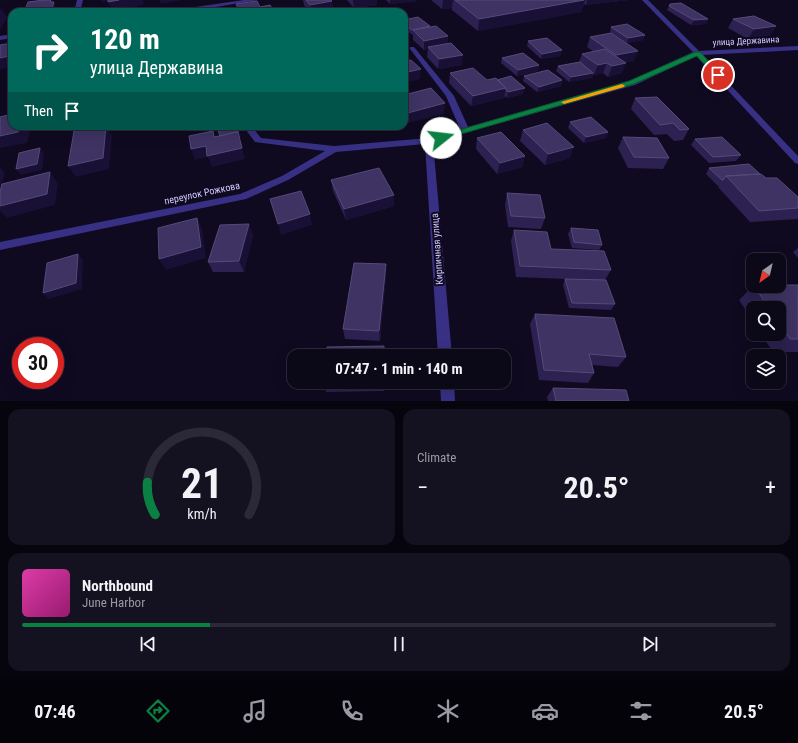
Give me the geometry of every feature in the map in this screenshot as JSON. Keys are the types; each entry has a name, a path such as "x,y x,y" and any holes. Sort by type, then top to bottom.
{"street":[{"path":"214,8 255,0"},
{"path":"645,0 697,53"},
{"path":"412,48 450,96 465,131"},
{"name":"улица Державина","path":"697,53 798,48"},
{"name":"улица Державина","path":"697,53 798,161"},
{"name":"переулок Рожкова","path":"0,246 242,197 285,178 334,149 429,141 632,83 697,53"},
{"path":"250,130 258,140 334,149"},
{"name":"Кирпичная улица","path":"429,141 444,349"},
{"path":"447,389 448,401"}],"building":[{"path":"51,0 50,2 54,2 52,8 26,8 28,2"},
{"path":"108,0 119,0 108,2"},
{"path":"306,0 331,0 332,1 310,5"},
{"path":"455,0 584,0 479,19"},
{"path":"257,1 260,7 270,5 272,8 238,8 236,4"},
{"path":"681,3 708,19 694,20 669,6 670,4"},
{"path":"754,16 776,26 754,29 733,19"},
{"path":"418,17 430,26 412,30 408,27 408,19"},
{"path":"627,24 645,35 628,38 611,27"},
{"path":"436,26 448,36 424,41 413,30"},
{"path":"611,33 638,51 616,55 590,37"},
{"path":"547,38 562,50 542,54 528,41"},
{"path":"451,43 463,55 439,59 428,47"},
{"path":"8,44 8,56 0,58 0,45"},
{"path":"605,49 626,63 612,66 607,63 598,65 582,54"},
{"path":"523,53 539,65 518,70 502,58"},
{"path":"408,60 411,60 421,69 408,72"},
{"path":"580,62 593,73 571,77 558,66"},
{"path":"473,68 487,80 496,78 506,88 473,96 450,73"},
{"path":"548,70 562,80 539,87 524,76"},
{"path":"511,76 525,88 508,92 506,88 497,80"},
{"path":"431,88 445,103 408,113 408,94"},
{"path":"657,97 689,129 680,130 673,123 660,125 635,98"},
{"path":"8,115 8,130 19,130 18,132 0,136 0,117"},
{"path":"591,117 608,132 586,137 570,122"},
{"path":"547,123 574,147 548,154 523,130"},
{"path":"106,130 103,158 68,166 74,131"},
{"path":"218,130 239,131 220,136"},
{"path":"213,131 214,137 238,132 242,148 207,156 206,146 191,149 189,136"},
{"path":"501,132 525,156 500,163 477,138"},
{"path":"623,137 657,138 669,158 634,157"},
{"path":"722,137 741,155 713,157 695,139"},
{"path":"40,148 37,164 16,169 19,153"},
{"path":"749,164 760,174 726,176 722,180 709,168"},
{"path":"379,168 394,195 344,209 331,180"},
{"path":"50,172 47,194 0,206 0,192 2,184"},
{"path":"761,174 766,178 777,178 798,197 798,208 759,211 726,176"},
{"path":"301,191 310,214 278,224 270,199"},
{"path":"507,193 540,195 545,218 511,216"},
{"path":"197,218 201,247 159,259 158,228"},
{"path":"249,224 239,261 208,262 220,225"},
{"path":"571,228 598,230 602,245 574,242"},
{"path":"514,230 547,232 551,249 604,251 611,270 520,266"},
{"path":"78,254 76,283 43,293 47,263"},
{"path":"354,263 386,264 379,331 343,329"},
{"path":"565,279 606,280 615,304 572,303"},
{"path":"786,285 798,285 798,339 790,339 786,333 786,301 764,301 759,293 786,293"},
{"path":"535,314 614,318 626,357 589,354 594,373 544,370"},
{"path":"384,346 384,349 327,349 327,347"},
{"path":"553,388 626,390 629,401 556,401"}],"slow traffic":[{"path":"564,102 622,86"}],"route":[{"path":"441,138 632,83 697,53 718,75"}]}
